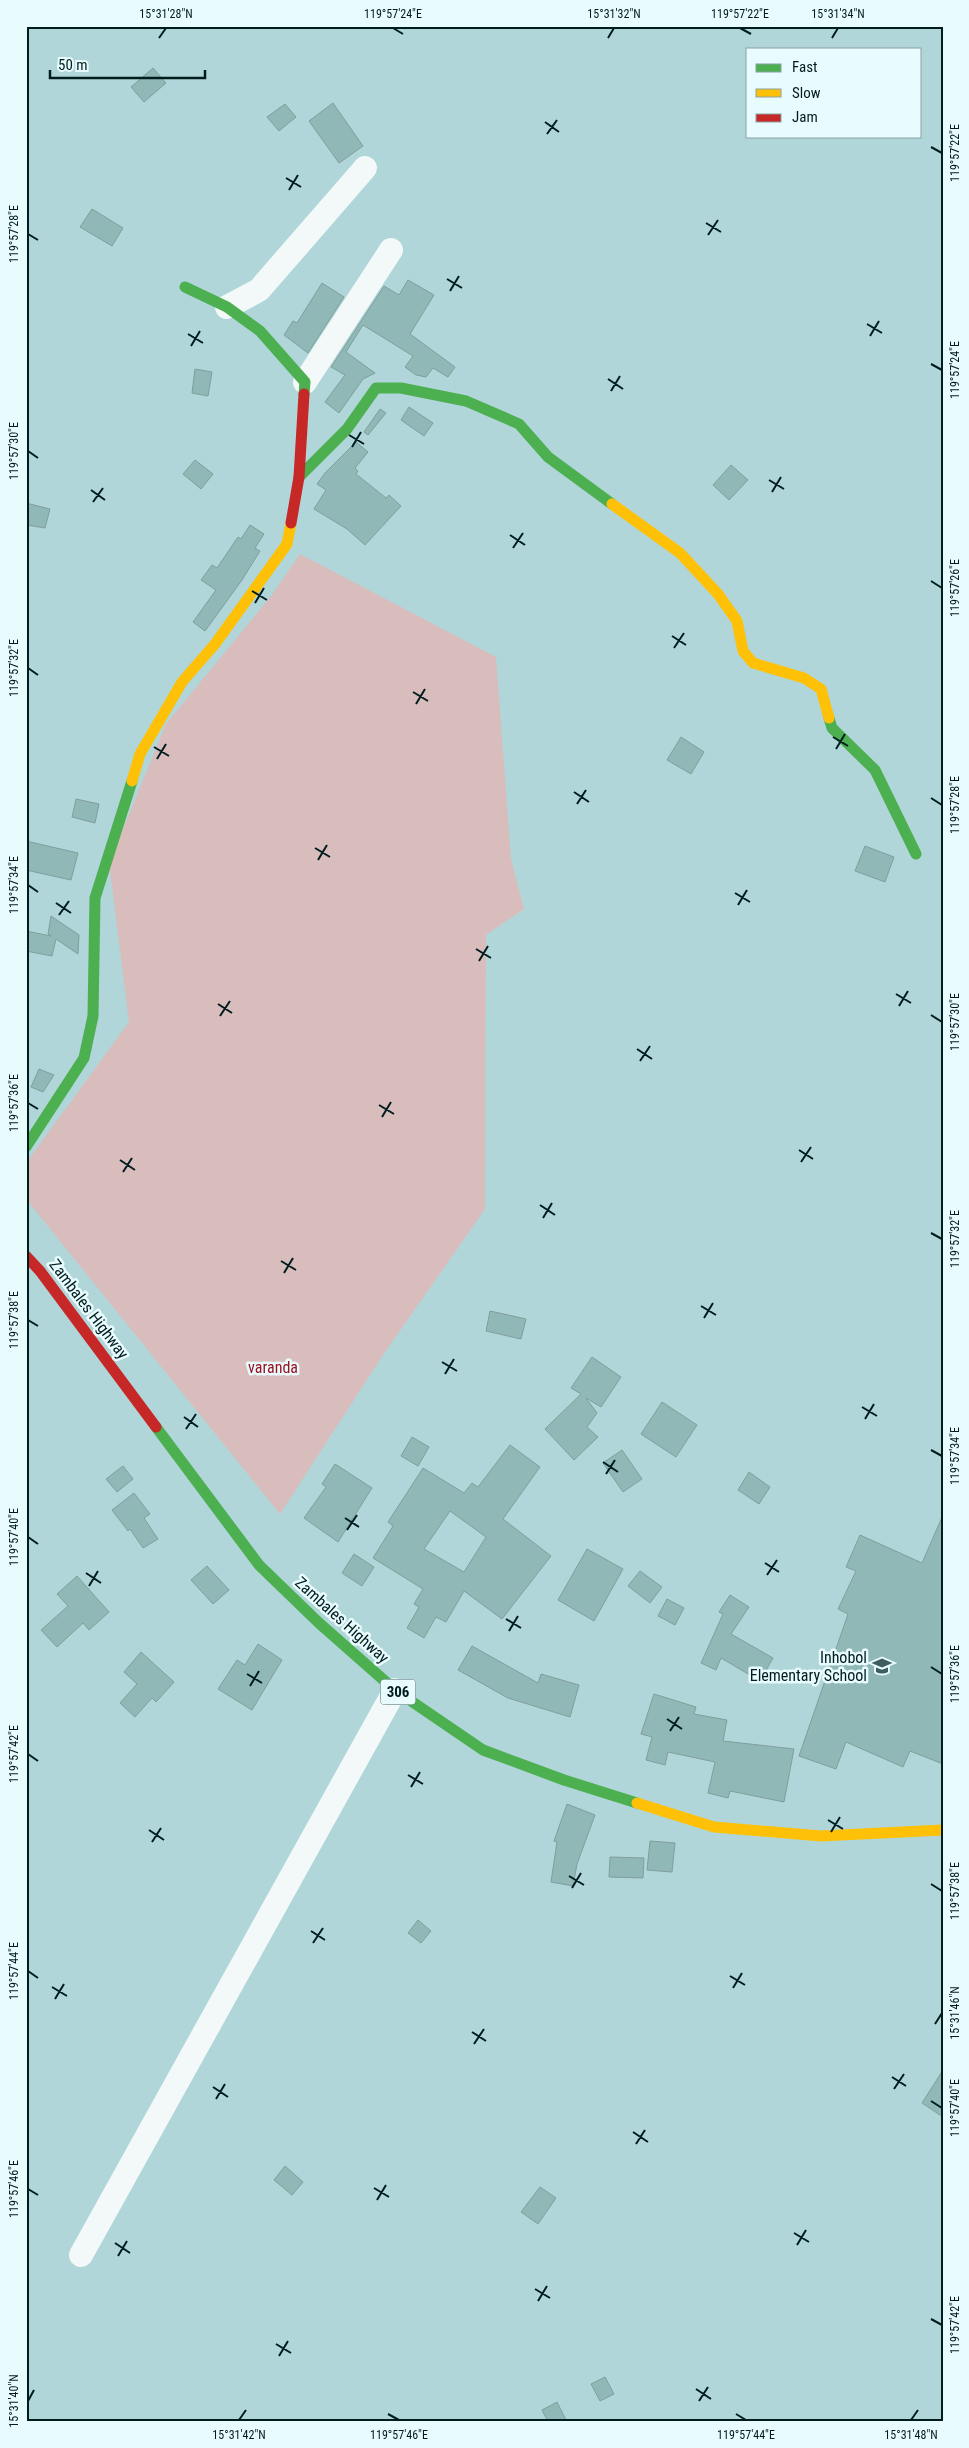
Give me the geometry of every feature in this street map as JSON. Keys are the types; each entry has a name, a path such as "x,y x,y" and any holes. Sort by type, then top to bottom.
{"street":[{"path":"228,307 259,290 365,168"},
{"path":"26,1147 84,1058 93,1016 94,898 140,754 182,682 215,644 287,544 299,478 305,382 391,250"},
{"path":"185,287 228,307 260,331 305,382"},
{"path":"299,478 348,429 376,388 401,388 466,401 519,424 548,457 680,554 718,594 737,621 743,651 752,663 804,678 821,689 832,728 875,770 916,854"},
{"name":"Zambales Highway","path":"26,1256 40,1271 259,1565 319,1623 395,1690 483,1750 564,1780 714,1828 821,1836 943,1830"},
{"path":"81,2255 395,1690"}],"green space":[{"name":"varanda","path":"300,554 496,657 511,859 524,909 486,935 485,1209 383,1355 280,1514 26,1199 26,1163 129,1022 109,863 166,724 271,596"}],"building":[{"path":"153,68 166,83 144,102 131,87"},
{"path":"333,103 363,146 339,163 309,121"},
{"path":"285,104 296,117 279,131 267,117"},
{"path":"92,209 123,228 112,246 80,227"},
{"path":"408,280 434,295 410,334 455,367 448,377 433,368 426,377 416,375 405,367 413,356 363,325 346,352 375,373 363,379 339,413 325,402 345,375 331,367 384,286 399,295"},
{"path":"322,283 344,297 308,353 284,335 293,321 297,323"},
{"path":"195,369 212,372 208,396 192,393"},
{"path":"409,407 433,423 424,436 401,420"},
{"path":"380,409 386,413 368,435 364,432"},
{"path":"356,442 368,452 355,468 358,471 356,474 386,498 389,495 401,506 365,545 347,529 314,509 326,490 317,484 325,473"},
{"path":"195,460 213,474 201,489 183,474"},
{"path":"731,465 748,480 729,500 713,485"},
{"path":"26,503 50,509 45,528 26,525"},
{"path":"250,525 264,534 255,548 260,551 242,580 205,631 193,622 216,590 201,580 212,565 217,568 238,537 241,539"},
{"path":"681,737 704,752 691,774 667,760"},
{"path":"76,799 99,804 95,823 72,817"},
{"path":"26,841 78,853 71,880 26,870"},
{"path":"865,846 894,857 885,882 855,871"},
{"path":"51,916 79,935 78,954 56,939 52,956 26,951 26,931 51,936 48,934"},
{"path":"39,1069 54,1075 43,1092 31,1087"},
{"path":"490,1311 526,1319 521,1339 486,1331"},
{"path":"592,1357 621,1377 601,1407 586,1398 597,1413 587,1427 598,1437 574,1460 545,1429 581,1394 571,1388"},
{"path":"662,1402 697,1425 676,1457 641,1434"},
{"path":"412,1437 429,1447 418,1466 401,1456"},
{"path":"510,1445 540,1467 503,1519 551,1556 502,1619 464,1591 446,1622 436,1617 424,1638 407,1628 419,1607 414,1604 423,1589 373,1558 393,1526 388,1522 423,1468 464,1493 472,1483 478,1487","holes":["450,1511 486,1537 464,1572 424,1549"]},
{"path":"622,1450 642,1479 623,1492 603,1463"},
{"path":"335,1464 372,1488 338,1542 304,1518 326,1487 322,1484"},
{"path":"123,1466 133,1479 117,1492 106,1479"},
{"path":"749,1472 770,1487 759,1504 738,1490"},
{"path":"134,1493 150,1514 144,1518 158,1539 143,1548 130,1529 128,1531 112,1510"},
{"name":"Inhobol Elementary School","path":"943,1515 943,1764 910,1751 903,1767 846,1742 836,1769 799,1756 848,1614 838,1609 856,1571 846,1567 860,1535 922,1563"},
{"path":"587,1549 623,1569 594,1621 558,1600"},
{"path":"354,1554 374,1567 362,1586 342,1573"},
{"path":"207,1566 229,1590 213,1604 191,1580"},
{"path":"640,1571 662,1587 650,1603 628,1586"},
{"path":"77,1576 109,1612 89,1630 83,1623 57,1647 41,1630 68,1606 57,1594"},
{"path":"730,1595 749,1607 731,1634 773,1658 760,1681 721,1658 716,1670 701,1663 723,1614 719,1612"},
{"path":"667,1599 684,1608 675,1625 658,1616"},
{"path":"258,1644 282,1660 252,1710 218,1689 237,1660 245,1665"},
{"path":"472,1646 538,1683 541,1674 579,1685 570,1717 508,1698 458,1670"},
{"path":"141,1652 174,1682 156,1702 152,1698 135,1717 120,1703 137,1684 124,1672"},
{"path":"654,1694 696,1707 694,1714 727,1720 723,1741 794,1749 784,1802 730,1791 728,1798 708,1793 715,1762 668,1752 665,1765 646,1760 652,1737 641,1734"},
{"path":"567,1804 595,1815 577,1864 573,1886 551,1882 557,1842 554,1841"},
{"path":"650,1841 675,1843 672,1872 647,1870"},
{"path":"610,1857 644,1858 643,1878 609,1877"},
{"path":"418,1920 431,1931 421,1943 408,1933"},
{"path":"943,2070 943,2117 922,2103"},
{"path":"285,2166 303,2182 292,2195 274,2180"},
{"path":"540,2187 556,2198 538,2224 521,2212"},
{"path":"605,2377 614,2394 600,2401 591,2384"},
{"path":"557,2402 567,2422 548,2422 542,2410"}],"traffic: fast":[{"path":"185,287 227,307 260,331 305,382 304,394"},
{"path":"299,477 347,429 376,388 401,388 466,401 519,424 548,457 612,504"},
{"path":"829,718 832,728 875,770 916,854"},
{"path":"26,1147 84,1058 93,1016 95,898 132,781"},
{"path":"156,1427 259,1565 319,1623 395,1690 483,1750 564,1780 637,1803"}],"traffic: slow":[{"path":"612,504 680,553 718,594 737,621 743,651 753,663 804,678 821,689 829,718"},
{"path":"132,781 140,754 182,682 215,644 287,544 291,523"},
{"path":"637,1803 714,1827 821,1836 943,1830"}],"traffic: jam":[{"path":"291,523 299,477 304,394"},
{"path":"26,1256 40,1271 156,1427"}],"place":[{"name":"Inhobol Elementary School","path":"882,1666"}]}
